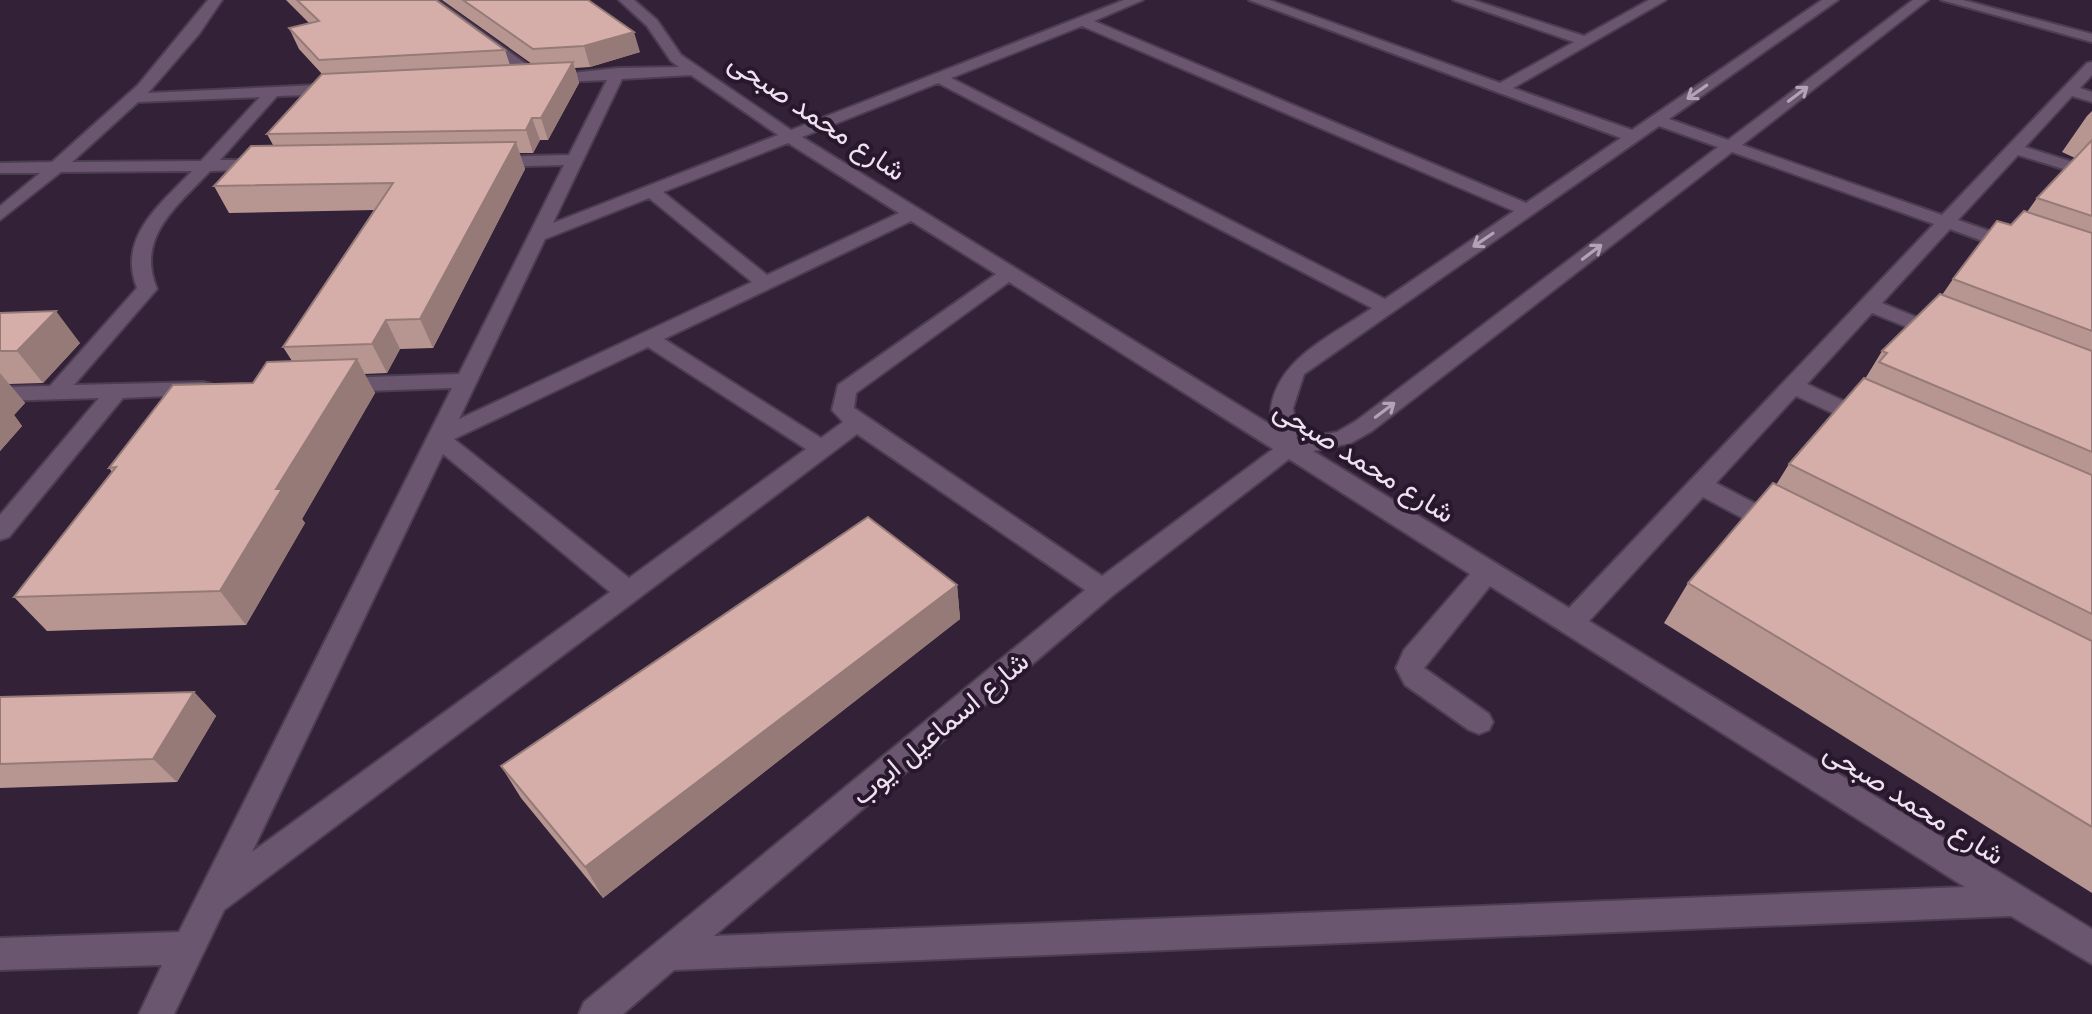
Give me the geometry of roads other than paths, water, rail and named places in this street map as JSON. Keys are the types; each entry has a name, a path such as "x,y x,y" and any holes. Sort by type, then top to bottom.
{"street":[{"path":"0,215 134,98 201,22 215,0"},
{"path":"428,0 539,80"},
{"name":"شارع محمد صبحى","path":"626,0 652,23 676,58 789,136 2092,948"},
{"path":"534,237 1136,0"},
{"path":"1256,0 1632,136"},
{"path":"1460,0 1585,41"},
{"path":"1500,89 1659,0"},
{"path":"1831,0 1296,370 1280,405 1281,426 1289,448 1343,438 1364,426 1921,0"},
{"path":"1948,0 2092,38"},
{"path":"1081,21 1527,210"},
{"path":"1571,623 2092,66"},
{"path":"507,81 618,72 697,70"},
{"path":"156,1014 534,237 618,72"},
{"path":"939,78 1385,307"},
{"path":"134,98 351,88"},
{"path":"2069,90 2092,97"},
{"path":"56,393 147,289 143,279 143,239 273,92"},
{"path":"1656,120 2034,253"},
{"path":"2014,149 2092,173"},
{"path":"478,162 574,160"},
{"path":"0,168 287,164"},
{"path":"650,190 765,283"},
{"path":"438,438 913,213"},
{"path":"1009,273 846,390 843,410 857,423 1103,589"},
{"path":"1869,305 1966,344"},
{"path":"648,338 822,449"},
{"path":"323,385 465,381"},
{"path":"1792,386 1892,432"},
{"path":"0,394 228,388"},
{"path":"0,531 117,391"},
{"path":"211,901 857,423"},
{"path":"438,438 628,592"},
{"name":"شارع اسماعيل ايوب","path":"596,1014 1103,589 1289,448"},
{"path":"1700,485 1798,537"},
{"path":"1479,722 1415,677 1410,668 1414,658 1487,572"},
{"path":"668,954 2016,900"},
{"path":"0,954 188,948"}]}
